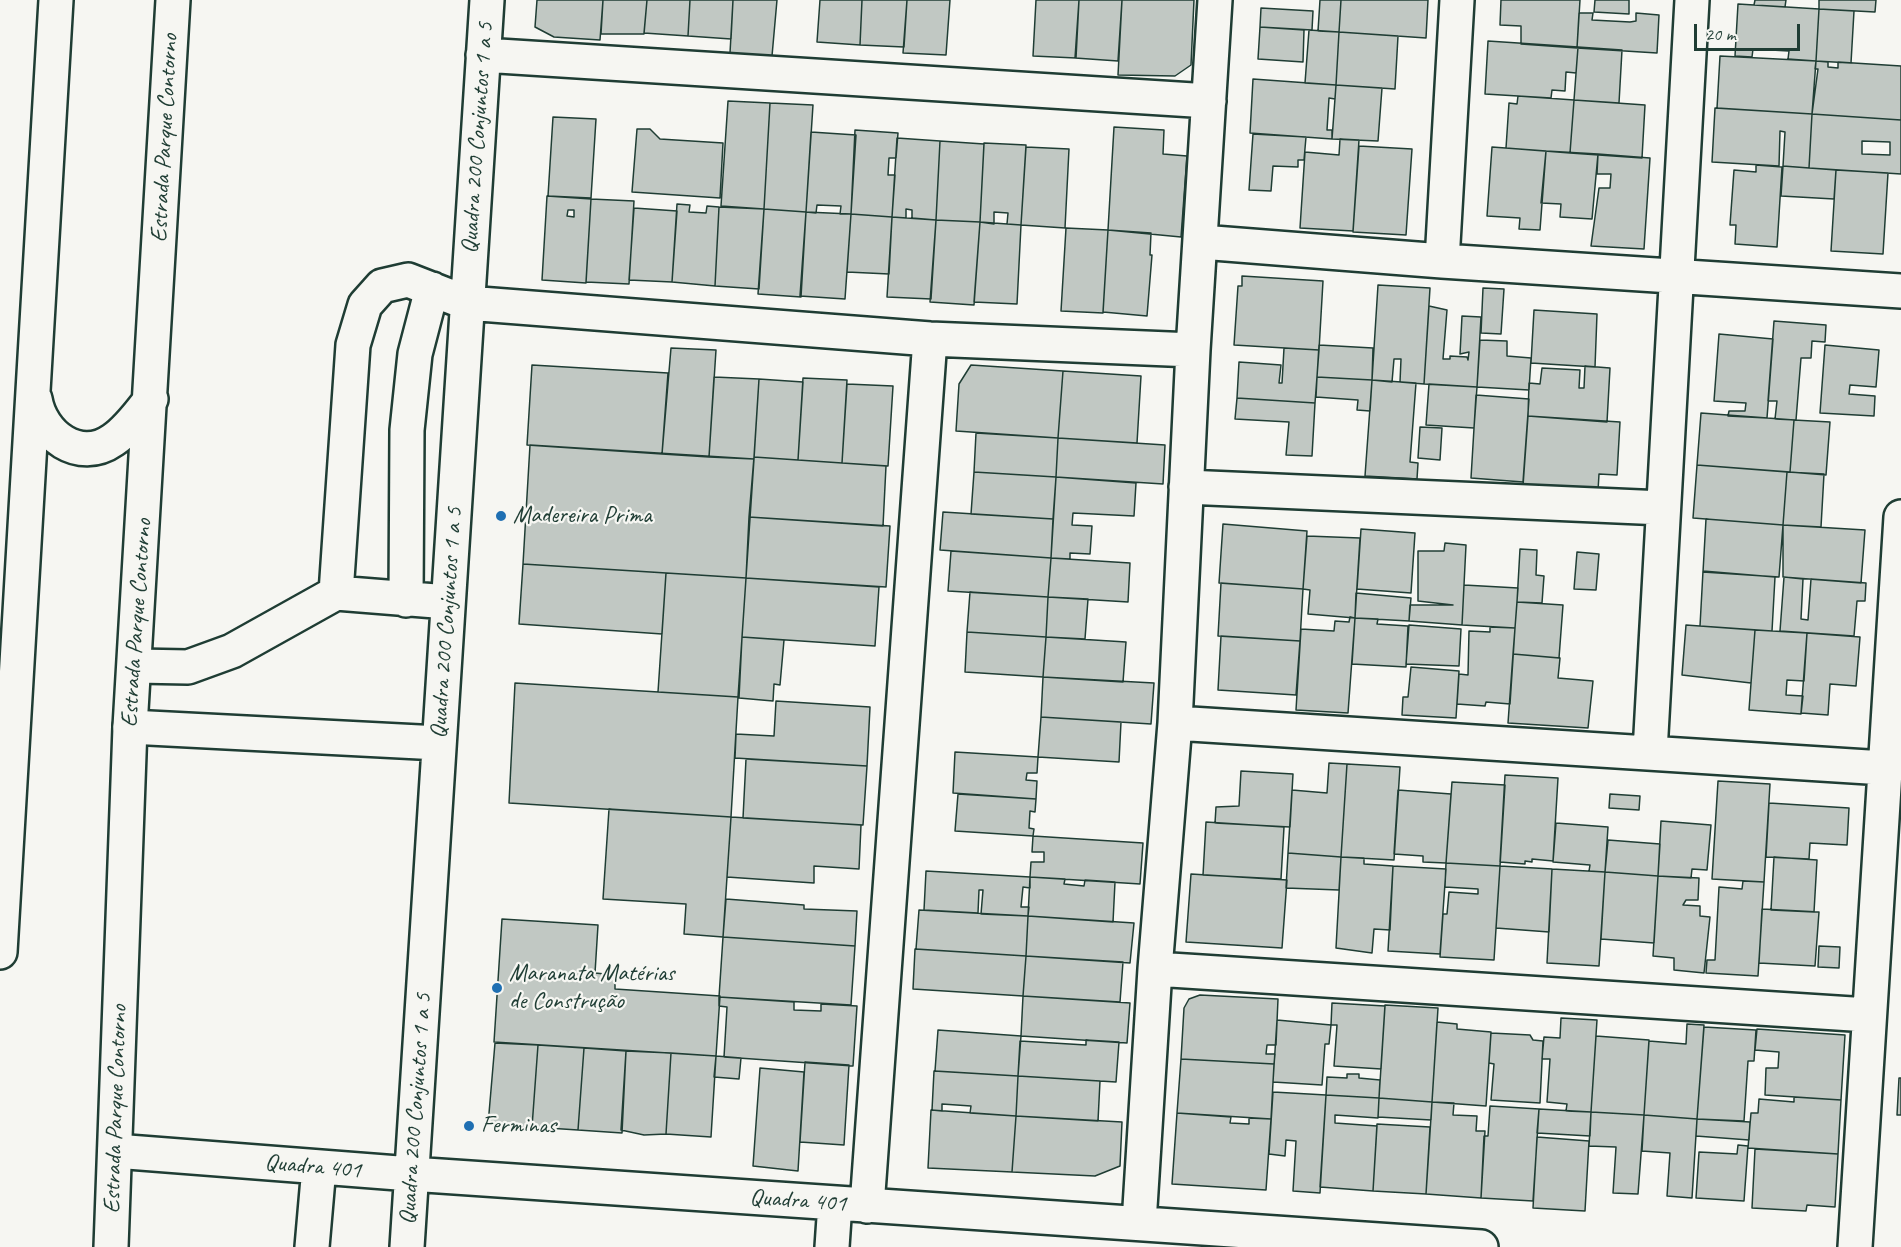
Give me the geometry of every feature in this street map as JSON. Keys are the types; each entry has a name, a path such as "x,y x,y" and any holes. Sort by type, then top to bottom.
{"main road":[{"path":"0,952 56,0"},
{"name":"Estrada Parque Contorno","path":"111,1247 130,727 136,666 173,0"},
{"name":"Quadra 200 Conjuntos 1 a 5","path":"407,1247 487,0"},
{"path":"1139,1223 1155,969 1175,723 1193,350 1215,0"},
{"path":"1442,261 1457,0"},
{"path":"1650,752 1692,0"},
{"path":"483,55 1209,101"},
{"path":"1201,242 1442,261 1901,291"},
{"path":"336,594 353,345 365,304 382,286 408,280 467,303 930,339 1193,350"},
{"path":"406,600 407,430 415,354 432,289"},
{"path":"832,1247 851,1204 930,339"},
{"path":"34,394 38,416 51,434 70,446 92,447 112,441 151,399"},
{"path":"1186,487 1663,508"},
{"path":"1855,1247 1901,524"},
{"path":"136,666 189,667 232,651 336,594 448,602"},
{"path":"1175,723 1884,768"},
{"path":"130,727 439,742"},
{"path":"1155,969 1868,1015"},
{"name":"Quadra 401","path":"115,1151 411,1174 1139,1223 1351,1243 1481,1247"},
{"path":"312,1247 319,1167"}],"building":[{"path":"537,0 603,0 600,40 554,37 535,27"},
{"path":"603,0 647,0 644,34 601,34"},
{"path":"647,0 690,0 688,36 644,33"},
{"path":"690,0 733,0 731,39 688,36"},
{"path":"733,0 777,0 772,56 730,53"},
{"path":"820,0 862,0 860,45 817,42"},
{"path":"862,0 907,0 904,47 860,45"},
{"path":"907,0 950,0 946,55 903,53"},
{"path":"1036,0 1079,0 1076,58 1033,56"},
{"path":"1079,0 1122,0 1118,61 1075,58"},
{"path":"1122,0 1194,0 1191,65 1175,76 1118,75"},
{"path":"1320,0 1341,0 1339,32 1318,31"},
{"path":"1341,0 1428,0 1426,38 1339,32"},
{"path":"1501,0 1580,0 1577,48 1521,44 1521,26 1500,25"},
{"path":"1595,0 1629,0 1629,14 1594,12"},
{"path":"1755,0 1786,0 1785,7 1754,5"},
{"path":"1819,0 1876,0 1875,12 1819,9"},
{"path":"1738,4 1819,9 1816,61 1788,59 1789,51 1753,49 1752,57 1735,56"},
{"path":"1261,8 1313,11 1312,30 1260,27"},
{"path":"1819,9 1854,11 1851,63 1816,61"},
{"path":"1579,13 1593,13 1592,20 1630,22 1636,21 1636,13 1659,15 1657,53 1577,48"},
{"path":"1260,27 1304,30 1303,62 1258,59"},
{"path":"1309,30 1339,32 1336,85 1305,83"},
{"path":"1339,32 1398,36 1395,89 1336,85"},
{"path":"1488,41 1578,47 1576,73 1566,72 1565,91 1552,90 1551,98 1485,94"},
{"path":"1578,47 1622,50 1619,103 1574,100"},
{"path":"1720,56 1816,61 1812,114 1717,108"},
{"path":"1816,61 1828,62 1828,67 1838,68 1838,62 1901,66 1901,120 1812,114 1818,69 1815,69"},
{"path":"1253,79 1336,85 1335,99 1329,98 1327,130 1332,130 1332,139 1250,133"},
{"path":"1336,85 1382,88 1378,141 1332,139"},
{"path":"1518,96 1574,100 1570,153 1506,148 1509,103 1517,104"},
{"path":"1574,100 1645,105 1642,158 1570,153"},
{"path":"728,101 770,103 764,209 721,206"},
{"path":"770,103 813,105 806,212 764,209"},
{"path":"1715,108 1812,114 1809,168 1783,166 1785,132 1780,131 1779,166 1712,162"},
{"path":"1812,114 1901,120 1901,174 1809,168","holes":["1862,141 1890,142 1890,155 1862,154"]},
{"path":"553,117 596,119 591,198 548,196"},
{"path":"1114,127 1164,130 1163,154 1187,156 1181,237 1108,230"},
{"path":"637,129 650,129 660,139 723,143 720,198 632,192"},
{"path":"855,130 898,133 896,158 889,158 888,175 895,175 892,217 851,214"},
{"path":"811,132 856,135 851,214 840,214 841,206 817,205 816,213 806,212"},
{"path":"1253,134 1306,137 1304,160 1298,160 1298,167 1273,166 1271,191 1249,190"},
{"path":"897,138 940,141 936,220 912,218 912,210 906,209 906,218 892,217"},
{"path":"1340,139 1359,140 1353,231 1300,228 1305,152 1339,155"},
{"path":"940,141 984,144 980,222 936,220"},
{"path":"984,143 1026,145 1021,225 1007,224 1008,213 994,212 994,224 980,222"},
{"path":"1359,146 1412,149 1406,235 1353,232"},
{"path":"1026,147 1069,149 1065,228 1021,225"},
{"path":"1492,147 1546,151 1540,230 1519,229 1520,218 1487,216"},
{"path":"1546,151 1598,154 1592,219 1560,217 1561,204 1541,203"},
{"path":"1598,154 1650,158 1644,249 1591,246 1599,188 1610,188 1611,174 1597,174"},
{"path":"1756,165 1782,167 1777,247 1735,244 1736,225 1730,225 1734,170 1756,172"},
{"path":"1783,166 1836,170 1834,199 1781,196"},
{"path":"1836,170 1888,173 1883,254 1831,251"},
{"path":"547,196 591,199 586,283 542,280","holes":["568,210 574,210 574,217 567,216"]},
{"path":"591,199 634,201 629,284 586,282"},
{"path":"677,204 690,205 689,212 706,213 707,206 719,207 715,286 672,282"},
{"path":"719,207 764,209 759,289 715,286"},
{"path":"634,208 677,211 672,282 629,280"},
{"path":"764,209 806,212 801,297 758,294"},
{"path":"806,212 851,214 845,299 800,296"},
{"path":"851,214 892,217 889,274 847,272"},
{"path":"892,217 936,220 931,299 887,297"},
{"path":"936,220 980,222 974,305 930,302"},
{"path":"980,222 1021,225 1017,304 974,302"},
{"path":"1066,228 1108,230 1103,313 1061,311"},
{"path":"1108,230 1151,233 1150,255 1152,255 1147,316 1103,312"},
{"path":"1242,276 1323,281 1319,350 1234,345 1238,286 1242,286"},
{"path":"1378,285 1430,288 1424,384 1400,382 1401,359 1394,359 1392,382 1372,380"},
{"path":"1483,288 1504,289 1501,334 1481,333"},
{"path":"1429,306 1447,310 1443,359 1450,359 1450,356 1467,357 1468,360 1469,352 1460,354 1462,316 1481,317 1477,387 1424,384"},
{"path":"1534,310 1597,314 1595,367 1531,363"},
{"path":"1774,321 1826,325 1825,342 1812,341 1811,358 1801,358 1796,420 1775,419 1777,401 1768,401"},
{"path":"1719,334 1773,339 1767,418 1728,416 1729,411 1745,411 1746,403 1714,401"},
{"path":"1480,340 1507,341 1507,356 1531,358 1529,390 1477,387"},
{"path":"1319,345 1373,348 1372,380 1317,377"},
{"path":"1825,345 1879,350 1876,387 1850,385 1849,394 1875,396 1874,416 1820,413"},
{"path":"671,348 716,350 709,457 662,454"},
{"path":"1284,348 1319,350 1315,403 1237,398 1239,362 1281,365 1279,383 1282,383"},
{"path":"532,365 668,373 662,454 527,445"},
{"path":"971,365 1063,371 1058,438 956,431 959,384"},
{"path":"1585,366 1610,368 1607,422 1528,416 1529,383 1540,384 1542,368 1580,370 1579,388 1584,388"},
{"path":"1063,371 1141,376 1137,443 1058,438"},
{"path":"714,377 759,379 754,459 709,457"},
{"path":"1317,377 1372,380 1370,411 1357,410 1358,400 1316,397"},
{"path":"803,378 847,380 842,463 798,460"},
{"path":"759,379 803,382 798,460 754,457"},
{"path":"1372,380 1416,383 1410,462 1418,463 1417,479 1365,476"},
{"path":"847,384 893,386 888,466 842,463"},
{"path":"1429,384 1477,387 1474,428 1426,425"},
{"path":"1476,395 1529,399 1523,482 1471,478"},
{"path":"1237,398 1315,403 1312,456 1286,455 1289,422 1235,419"},
{"path":"1701,413 1794,420 1790,472 1697,465"},
{"path":"1528,416 1620,422 1617,475 1599,474 1598,491 1523,486"},
{"path":"1794,420 1830,422 1826,475 1790,472"},
{"path":"1420,427 1442,428 1440,460 1418,458"},
{"path":"976,433 1058,438 1056,477 974,472"},
{"path":"1058,438 1165,445 1163,484 1056,477"},
{"path":"530,445 754,459 746,578 523,564"},
{"path":"754,457 886,466 883,526 749,517"},
{"path":"1697,465 1787,472 1783,525 1693,518"},
{"path":"974,472 1056,477 1053,519 971,514"},
{"path":"1787,472 1824,474 1821,527 1783,525"},
{"path":"1056,477 1136,483 1134,516 1073,513 1072,525 1092,526 1090,554 1070,553 1070,559 1051,558"},
{"path":"943,512 1053,519 1051,558 940,550"},
{"path":"749,517 890,526 886,587 746,578"},
{"path":"1706,519 1783,525 1779,577 1703,572"},
{"path":"1223,524 1307,531 1303,589 1219,583"},
{"path":"1783,525 1865,530 1861,583 1783,577"},
{"path":"1361,529 1415,533 1411,593 1357,589"},
{"path":"1307,536 1360,538 1355,618 1308,614 1310,590 1303,589"},
{"path":"1445,543 1466,545 1462,625 1409,621 1410,605 1453,605 1418,601 1418,551 1444,551"},
{"path":"1520,549 1537,550 1536,575 1544,576 1542,603 1517,602"},
{"path":"951,551 1051,558 1048,597 948,591"},
{"path":"1577,552 1599,554 1596,590 1574,589"},
{"path":"1051,558 1130,563 1128,602 1048,597"},
{"path":"523,564 666,573 662,634 519,624"},
{"path":"1703,571 1775,577 1772,631 1700,626"},
{"path":"666,573 746,578 738,697 658,692"},
{"path":"1784,577 1803,579 1801,619 1808,620 1811,579 1866,583 1865,601 1857,601 1854,636 1780,631"},
{"path":"746,578 879,587 875,646 742,637"},
{"path":"1221,583 1303,589 1300,641 1218,636"},
{"path":"1464,585 1518,588 1515,628 1462,625"},
{"path":"970,592 1048,597 1046,637 967,632"},
{"path":"1356,593 1411,598 1409,621 1355,618"},
{"path":"1048,597 1088,599 1085,639 1046,637"},
{"path":"1517,602 1563,605 1559,658 1513,654"},
{"path":"1350,617 1355,618 1348,713 1296,710 1301,629 1334,631 1335,621 1349,622"},
{"path":"1355,618 1378,619 1377,624 1408,626 1406,667 1352,664"},
{"path":"1409,625 1461,629 1459,666 1406,664"},
{"path":"1686,625 1755,630 1751,683 1682,675"},
{"path":"1490,627 1515,628 1510,704 1486,702 1485,706 1457,704 1459,674 1468,675 1469,631 1490,632"},
{"path":"1755,630 1807,633 1804,681 1787,680 1786,695 1803,696 1801,714 1749,710"},
{"path":"967,632 1046,637 1043,677 965,672"},
{"path":"1807,633 1860,637 1856,686 1830,684 1828,715 1801,713"},
{"path":"1221,636 1300,641 1296,695 1218,690"},
{"path":"742,637 784,640 780,685 774,684 773,701 739,698"},
{"path":"1046,637 1126,642 1123,682 1043,677"},
{"path":"1513,654 1560,658 1558,678 1593,681 1588,728 1508,723"},
{"path":"1411,667 1459,671 1456,718 1402,715 1403,697 1408,697"},
{"path":"1043,677 1154,683 1151,724 1041,717"},
{"path":"515,683 738,697 731,817 509,803"},
{"path":"776,701 870,707 867,766 735,758 736,734 774,736"},
{"path":"1041,717 1121,722 1119,762 1038,757"},
{"path":"955,752 1038,757 1037,773 1027,773 1026,780 1037,781 1036,799 953,793"},
{"path":"746,759 867,766 863,825 743,818"},
{"path":"1329,763 1347,764 1341,857 1288,853 1292,790 1327,793"},
{"path":"1347,764 1400,767 1394,860 1341,857"},
{"path":"1241,771 1293,774 1290,827 1215,823 1216,807 1239,806"},
{"path":"1505,775 1558,778 1553,861 1532,859 1532,862 1525,861 1525,864 1500,862"},
{"path":"1718,781 1770,784 1764,882 1712,879"},
{"path":"1452,782 1505,785 1500,866 1446,863"},
{"path":"1398,790 1451,794 1446,863 1423,862 1423,856 1394,854"},
{"path":"958,794 1036,799 1035,812 1030,811 1029,828 1034,829 1033,836 955,831"},
{"path":"1610,794 1640,796 1639,810 1609,808"},
{"path":"1769,803 1849,808 1847,845 1810,843 1809,859 1766,857"},
{"path":"609,809 731,817 723,937 684,934 686,904 603,899"},
{"path":"731,817 861,825 859,869 814,866 814,883 727,877"},
{"path":"1661,821 1711,825 1707,870 1692,869 1691,878 1658,876"},
{"path":"1206,822 1284,827 1281,879 1203,875"},
{"path":"1556,823 1608,827 1605,872 1589,871 1590,865 1553,862"},
{"path":"1033,836 1143,843 1140,884 1030,877 1031,862 1044,862 1044,852 1032,852"},
{"path":"1608,840 1660,844 1658,876 1605,872"},
{"path":"1288,853 1341,857 1339,890 1286,888"},
{"path":"1341,857 1364,858 1364,864 1393,866 1390,930 1374,929 1372,953 1336,948"},
{"path":"1774,857 1817,860 1814,912 1771,910"},
{"path":"1446,863 1500,866 1494,960 1440,957 1443,914 1447,914 1449,892 1478,894 1478,889 1445,887"},
{"path":"1393,866 1446,869 1440,954 1388,951"},
{"path":"1500,866 1552,869 1549,932 1496,928"},
{"path":"1552,869 1605,872 1599,966 1547,963"},
{"path":"926,871 1030,877 1030,888 1023,887 1021,907 1029,907 1028,916 981,914 983,890 979,890 978,913 924,910"},
{"path":"1605,872 1658,876 1654,943 1601,939"},
{"path":"1191,874 1287,880 1282,948 1186,942"},
{"path":"1658,876 1699,878 1698,900 1686,900 1683,905 1700,906 1700,916 1710,917 1704,973 1674,970 1674,958 1653,956"},
{"path":"1030,877 1065,879 1064,884 1084,886 1085,880 1115,882 1113,922 1028,916"},
{"path":"1743,881 1764,882 1758,976 1706,973 1707,960 1715,960 1719,887 1742,889"},
{"path":"726,899 804,905 804,909 857,911 855,946 723,937"},
{"path":"1762,909 1819,912 1815,966 1759,963"},
{"path":"919,910 1028,916 1026,956 916,949"},
{"path":"1028,916 1134,923 1130,963 1026,956"},
{"path":"502,919 598,925 595,973 615,975 615,989 720,996 716,1056 494,1042"},
{"path":"723,937 855,946 851,1005 719,997"},
{"path":"1819,946 1840,947 1839,968 1818,967"},
{"path":"915,949 1026,956 1023,996 913,989"},
{"path":"1026,956 1123,962 1120,1002 1023,996"},
{"path":"1200,995 1278,999 1276,1045 1267,1045 1266,1054 1275,1054 1274,1064 1181,1059 1184,1008 1189,999"},
{"path":"1023,996 1130,1003 1127,1043 1021,1036"},
{"path":"719,997 794,1002 794,1010 821,1011 821,1004 857,1006 853,1066 724,1057 727,1007 719,1006"},
{"path":"1332,1003 1385,1006 1381,1069 1334,1066 1337,1025 1331,1025"},
{"path":"1385,1005 1438,1008 1432,1102 1379,1098"},
{"path":"1561,1018 1597,1020 1591,1112 1566,1111 1567,1104 1547,1102 1550,1059 1542,1059 1544,1037 1560,1038"},
{"path":"1277,1020 1331,1025 1329,1044 1325,1044 1322,1085 1273,1082"},
{"path":"1437,1022 1457,1024 1457,1029 1491,1032 1486,1106 1432,1102"},
{"path":"1687,1024 1704,1025 1697,1119 1644,1115 1649,1041 1686,1044"},
{"path":"1704,1027 1756,1030 1754,1061 1748,1061 1744,1121 1697,1119"},
{"path":"1757,1029 1845,1035 1841,1100 1765,1095 1766,1068 1778,1068 1779,1052 1755,1050"},
{"path":"938,1030 1021,1036 1018,1076 935,1071"},
{"path":"1491,1033 1530,1035 1533,1040 1543,1041 1540,1103 1491,1100 1494,1064 1489,1063"},
{"path":"1596,1036 1649,1040 1644,1115 1591,1112"},
{"path":"1086,1040 1119,1042 1116,1082 1018,1076 1020,1041 1086,1045"},
{"path":"495,1043 538,1045 532,1127 488,1125"},
{"path":"538,1045 584,1048 578,1130 532,1127"},
{"path":"584,1048 626,1051 622,1133 578,1130"},
{"path":"626,1051 671,1053 666,1134 644,1135 621,1130"},
{"path":"671,1053 716,1056 711,1137 666,1134"},
{"path":"716,1056 741,1058 739,1079 714,1077"},
{"path":"1181,1059 1274,1064 1271,1119 1177,1113"},
{"path":"805,1062 849,1065 844,1145 800,1142"},
{"path":"760,1068 804,1072 798,1171 753,1166"},
{"path":"934,1071 1018,1076 1016,1116 970,1113 971,1106 942,1104 942,1111 932,1110"},
{"path":"1347,1074 1359,1074 1359,1078 1380,1080 1379,1098 1326,1095 1327,1077 1347,1078"},
{"path":"1018,1076 1100,1081 1098,1121 1016,1116"},
{"path":"1899,1078 1901,1078 1901,1115 1897,1115"},
{"path":"1273,1092 1326,1095 1320,1193 1293,1191 1296,1141 1286,1140 1285,1156 1269,1154"},
{"path":"1326,1095 1379,1098 1378,1118 1335,1115 1335,1123 1377,1126 1373,1191 1320,1187"},
{"path":"1794,1097 1841,1100 1838,1154 1748,1148 1751,1113 1758,1113 1759,1099 1794,1102"},
{"path":"1379,1098 1432,1102 1431,1120 1378,1117"},
{"path":"1432,1102 1454,1103 1453,1115 1477,1116 1476,1131 1485,1131 1481,1198 1426,1194"},
{"path":"1490,1106 1539,1109 1533,1201 1481,1198 1484,1136 1488,1136"},
{"path":"1539,1109 1591,1112 1590,1136 1537,1133"},
{"path":"931,1110 1016,1116 1012,1172 928,1168"},
{"path":"1591,1112 1644,1115 1638,1194 1613,1193 1616,1147 1589,1146"},
{"path":"1177,1113 1231,1117 1230,1123 1249,1124 1249,1118 1271,1119 1266,1190 1172,1184"},
{"path":"1644,1115 1697,1119 1692,1198 1667,1196 1670,1153 1642,1151"},
{"path":"1016,1116 1122,1122 1120,1166 1095,1176 1012,1172"},
{"path":"1697,1119 1750,1122 1749,1140 1696,1136"},
{"path":"1377,1124 1430,1127 1426,1194 1373,1191"},
{"path":"1537,1137 1589,1141 1585,1211 1533,1208"},
{"path":"1738,1145 1748,1146 1744,1201 1696,1198 1699,1152 1737,1154"},
{"path":"1755,1149 1838,1154 1835,1207 1807,1205 1806,1211 1752,1208"}],"place":[{"name":"Madereira Prima","path":"501,516"},
{"name":"Maranata Matérias de Construção","path":"497,988"},
{"name":"Ferminas","path":"469,1126"}]}
